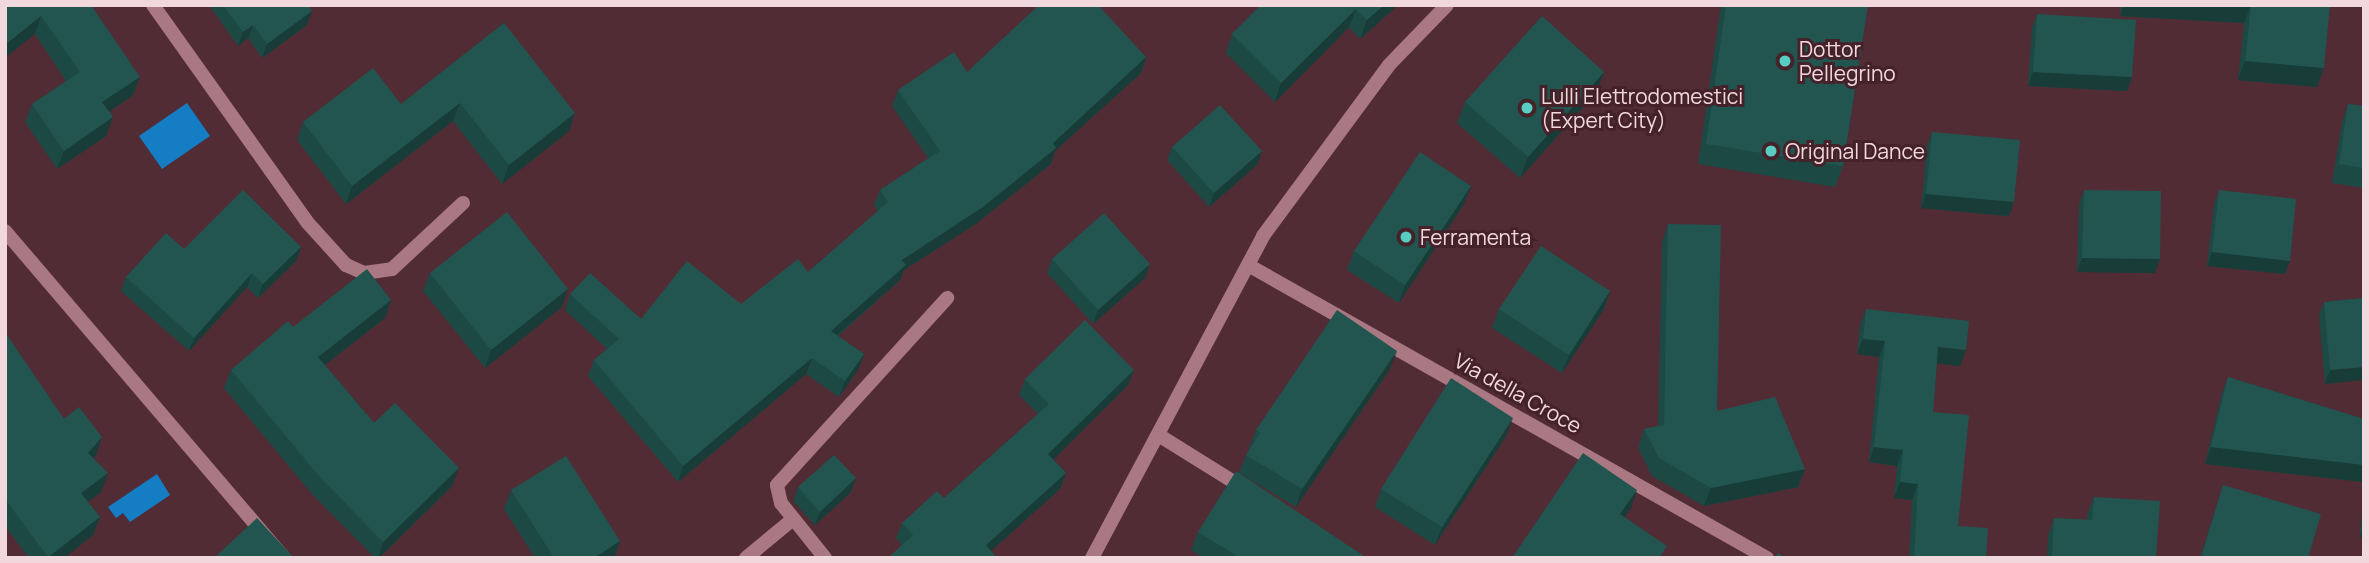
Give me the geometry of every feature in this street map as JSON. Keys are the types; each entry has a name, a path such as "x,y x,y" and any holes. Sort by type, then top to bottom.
{"street":[{"path":"153,5 307,222 346,265 373,274 392,269 463,203"},
{"path":"1092,558 1160,436 1263,236 1389,65 1447,5"},
{"path":"5,231 284,558"},
{"name":"Via della Croce","path":"1248,265 1768,558"},
{"path":"825,558 781,503 777,485 789,467 947,298"},
{"path":"1160,436 1257,495"},
{"path":"746,558 793,519"}],"water":[{"path":"187,103 210,136 162,169 139,136"},
{"path":"157,474 170,495 130,522 123,513 116,518 108,507"}],"building":[{"path":"5,5 91,5 140,77 102,102 113,117 64,151 32,104 80,72 41,16 5,45"},
{"path":"223,5 308,5 312,11 267,44 253,25 243,32"},
{"path":"1039,5 1098,5 1146,57 1053,143 1056,148 983,207 902,260 906,265 831,331 864,354 845,381 812,358 683,466 594,360 619,339 570,294 590,273 641,319 687,261 741,304 798,259 808,272 888,202 880,190 940,151 898,90 954,52 967,72"},
{"path":"1261,5 1384,5 1367,20 1356,9 1281,83 1232,34"},
{"name":"Dottor Pellegrino","path":"1726,5 1868,5 1843,166 1706,144"},
{"path":"2251,5 2330,5 2324,68 2245,61"},
{"path":"2037,14 2136,20 2132,77 2033,72"},
{"name":"Lulli Elettrodomestici (Expert City)","path":"1542,16 1604,72 1528,157 1465,102"},
{"path":"504,23 575,113 509,165 460,103 352,186 303,122 373,68 401,104"},
{"path":"2348,104 2364,106 2364,168 2339,164"},
{"path":"1220,105 1262,151 1214,193 1172,147"},
{"path":"1932,132 2020,140 2014,202 1926,194"},
{"name":"Ferramenta","path":"1420,152 1471,186 1405,285 1354,251"},
{"path":"243,190 301,247 263,284 252,273 194,338 126,277 166,233 184,249"},
{"path":"2084,190 2161,191 2160,259 2082,258"},
{"path":"2219,190 2296,199 2290,261 2212,252"},
{"path":"507,212 568,289 491,350 430,273"},
{"path":"1104,213 1150,264 1098,310 1052,259"},
{"path":"1668,224 1721,225 1717,411 1775,397 1805,469 1711,488 1659,458 1644,429 1664,425"},
{"path":"1541,246 1610,291 1569,355 1499,309"},
{"path":"367,269 391,300 318,357 374,423 395,403 459,468 383,542 319,476 231,370 288,321 293,327"},
{"path":"2364,298 2364,367 2330,370 2324,302"},
{"path":"1866,309 1969,321 1966,350 1938,347 1933,412 1969,415 1958,526 1988,528 1986,558 1914,558 1918,484 1900,482 1903,450 1874,447 1885,341 1863,339"},
{"path":"1337,310 1397,351 1302,489 1246,455 1260,433 1256,430"},
{"path":"1085,320 1134,370 1048,454 1066,473 986,545 997,558 890,558 913,535 902,523 937,491 944,498 1049,404 1025,379"},
{"path":"7,335 64,419 79,407 102,437 88,453 108,473 81,493 100,517 48,557 5,499"},
{"path":"2228,377 2364,419 2364,465 2211,447"},
{"path":"1451,378 1513,418 1442,527 1381,489"},
{"path":"1583,453 1637,490 1620,514 1667,546 1659,558 1512,558"},
{"path":"834,455 856,478 820,512 798,487"},
{"path":"566,456 620,541 594,558 554,558 511,490"},
{"path":"1236,471 1364,556 1363,558 1236,558 1237,556 1198,532"},
{"path":"2223,485 2321,514 2308,558 2210,558 2202,555"},
{"path":"2094,497 2160,501 2156,558 2052,558 2054,518 2092,520"},
{"path":"257,518 294,558 214,558"}],"place":[{"name":"Dottor Pellegrino","path":"1785,61"},
{"name":"Lulli Elettrodomestici (Expert City)","path":"1527,108"},
{"name":"Original Dance","path":"1771,151"},
{"name":"Ferramenta","path":"1406,237"}]}
